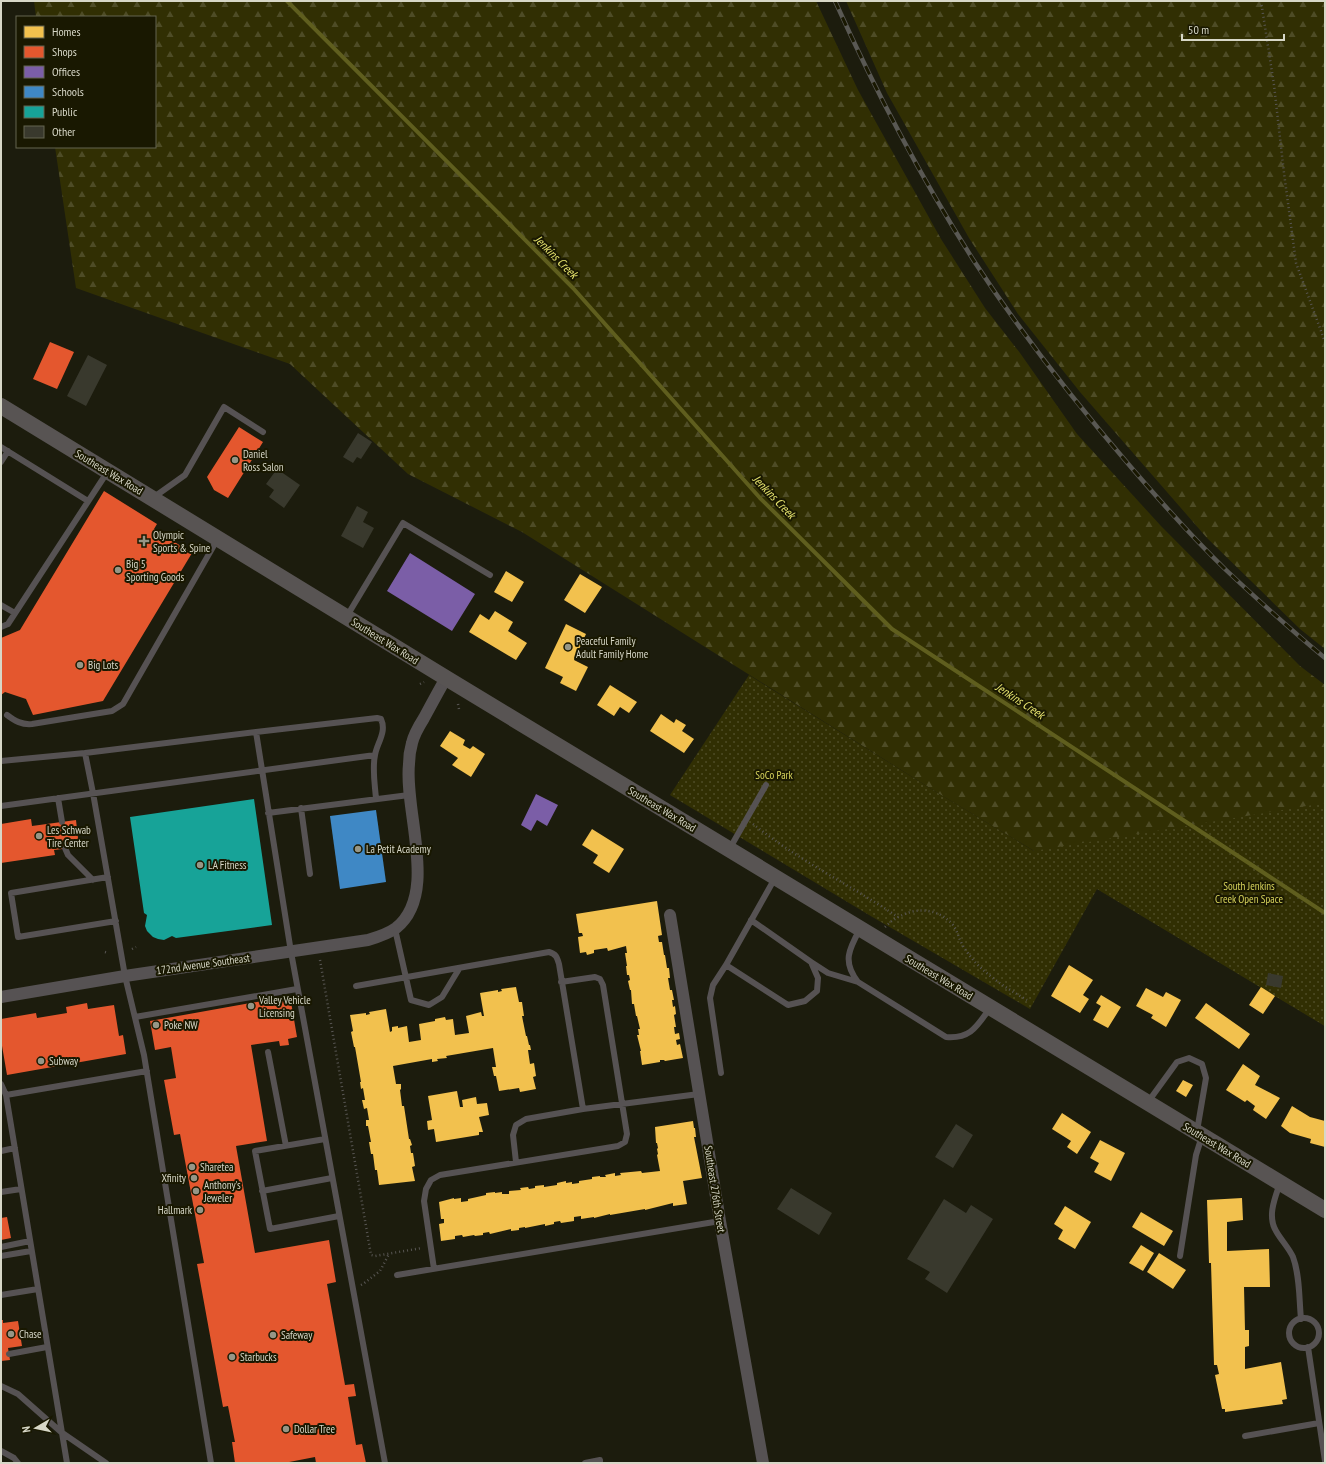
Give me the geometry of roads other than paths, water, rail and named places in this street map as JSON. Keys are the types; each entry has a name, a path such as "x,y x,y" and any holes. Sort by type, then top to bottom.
{"street":[{"name":"Southeast Wax Road","path":"1,406 446,678 1325,1210"},
{"path":"398,926 410,909 416,895 419,878 418,859 409,795 409,765 412,742 417,730 446,678"},
{"name":"Southeast 276th Street","path":"670,915 720,1221 763,1463"},
{"name":"172nd Avenue Southeast","path":"1,997 125,976 368,940 382,936 398,926"}],"lane":[{"path":"152,498 185,475 224,407 263,432"},
{"path":"1,447 88,501"},
{"path":"1,462 8,451"},
{"path":"1,627 8,624 108,471"},
{"path":"346,617 403,523 490,575"},
{"path":"7,715 17,722 26,725 112,711 123,704 218,538"},
{"path":"1,605 15,613"},
{"path":"1,761 85,753 377,718 381,719 384,728 375,755 374,769 376,799"},
{"path":"256,732 290,952 385,1463"},
{"path":"85,753 125,976 147,1071 211,1463"},
{"path":"1,806 375,755"},
{"path":"729,849 766,785"},
{"path":"268,813 409,795"},
{"path":"58,798 62,822"},
{"path":"301,808 310,874"},
{"path":"66,848 68,855 93,880"},
{"path":"108,878 11,892 18,937 116,922"},
{"path":"721,1073 710,998 713,985 776,878"},
{"path":"751,920 828,973 858,982 946,1037 954,1038 967,1034 975,1029 990,1008"},
{"path":"398,926 405,978 411,1000 429,1005 442,997 458,969"},
{"path":"858,982 851,973 849,948 860,929"},
{"path":"356,986 549,952 554,954 557,957 583,1110"},
{"path":"726,964 788,1005 805,1001 816,991 818,978 811,962"},
{"path":"434,1269 424,1201 426,1189 431,1180 440,1175 618,1146 625,1142 628,1134 603,984 600,979 595,977 561,982"},
{"path":"135,1017 297,989"},
{"path":"268,1052 286,1146"},
{"path":"1147,1103 1177,1062 1189,1058 1202,1064 1206,1078 1196,1155 1180,1256"},
{"path":"6,1095 147,1071"},
{"path":"1,1084 6,1095 67,1463"},
{"path":"516,1162 513,1135 516,1125 526,1119 699,1094"},
{"path":"325,1138 255,1152 270,1229 339,1216"},
{"path":"1,1151 15,1148"},
{"path":"262,1191 332,1178"},
{"path":"1280,1183 1272,1206 1272,1218 1275,1229 1293,1257 1301,1319"},
{"path":"1,1192 21,1189"},
{"path":"397,1275 720,1221"},
{"path":"1,1247 30,1241"},
{"path":"1,1256 31,1251"},
{"path":"1,1296 38,1289"},
{"path":"1301,1319 1311,1320 1318,1328 1318,1338 1312,1346 1308,1347 1298,1347 1291,1341 1289,1332 1293,1323 1301,1319"},
{"path":"9,1354 47,1347"},
{"path":"1308,1347 1325,1462"},
{"path":"1,1386 18,1394 61,1432 106,1463"},
{"path":"1245,1436 1319,1423"},
{"path":"1,1451 14,1458 18,1463"},
{"path":"585,1463 600,1460 600,1463"}],"waterway":[{"name":"Jenkins Creek","path":"287,1 573,288 760,498 892,629 1325,913"}],"railway":[{"path":"835,1 866,68 917,166 954,230 992,288 1029,340 1068,392 1189,532 1238,581 1287,626 1325,658"}],"place":[{"name":"Daniel Ross Salon","path":"235,460"},
{"name":"Olympic Sports & Spine","path":"144,541"},
{"name":"Big 5 Sporting Goods","path":"118,570"},
{"name":"Peaceful Family Adult Family Home","path":"568,647"},
{"name":"Big Lots","path":"80,665"},
{"name":"Les Schwab Tire Center","path":"39,836"},
{"name":"La Petit Academy","path":"358,849"},
{"name":"LA Fitness","path":"200,865"},
{"name":"Valley Vehicle Licensing","path":"251,1006"},
{"name":"Poke NW","path":"156,1025"},
{"name":"Subway","path":"41,1061"},
{"name":"Sharetea","path":"192,1167"},
{"name":"Xfinity","path":"194,1178"},
{"name":"Anthony's Jeweler","path":"196,1191"},
{"name":"Hallmark","path":"200,1210"},
{"name":"Chase","path":"11,1334"},
{"name":"Safeway","path":"273,1335"},
{"name":"Starbucks","path":"232,1357"},
{"name":"Dollar Tree","path":"286,1429"}],"park label":[{"name":"SoCo Park","path":"774,775"},
{"name":"South Jenkins Creek Open Space","path":"1249,892"}]}
